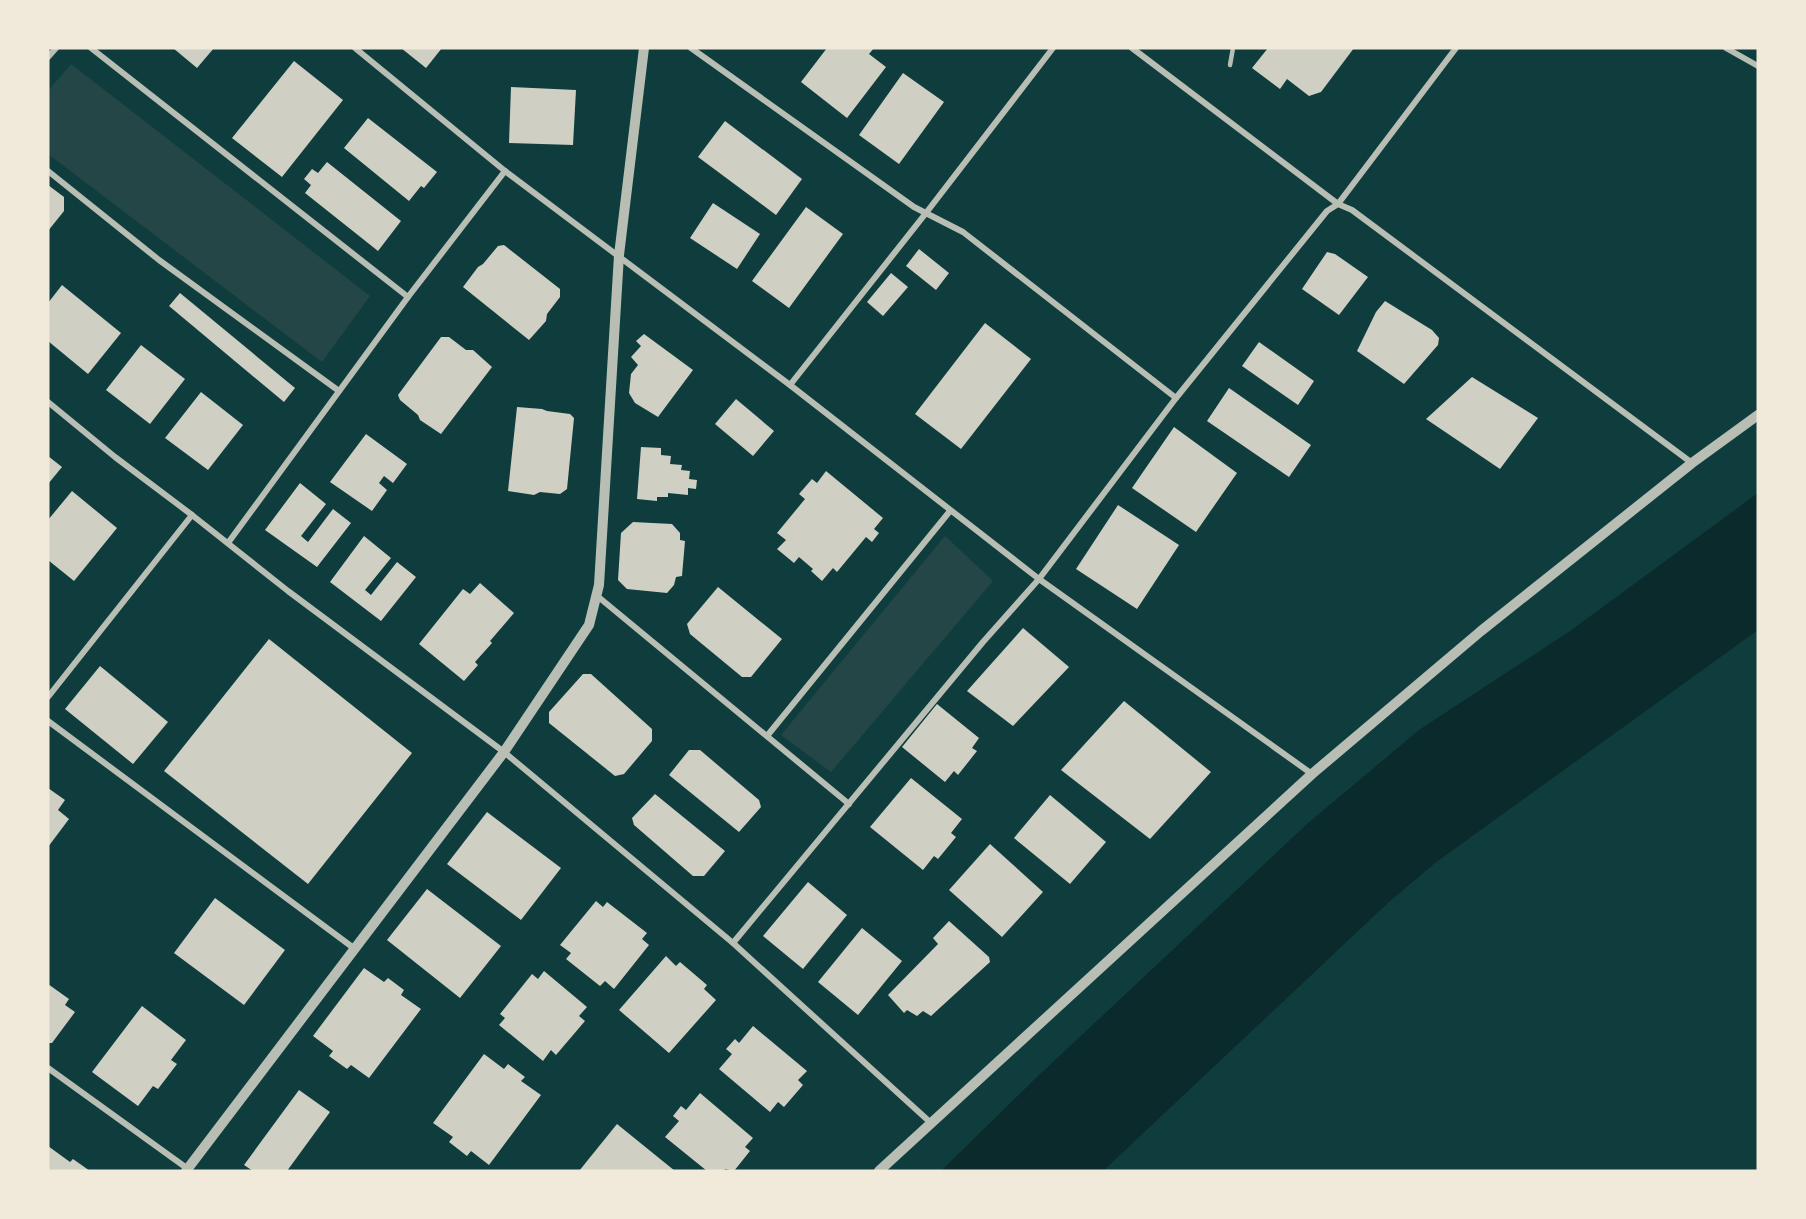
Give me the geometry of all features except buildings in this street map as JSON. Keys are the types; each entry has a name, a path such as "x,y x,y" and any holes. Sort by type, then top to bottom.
{"street":[{"path":"48,57 56,48"},
{"path":"91,48 408,297"},
{"path":"355,48 505,171 790,385 1039,579 1312,774"},
{"path":"48,1068 188,1170 504,752 588,625 599,585 619,255 644,48"},
{"path":"691,48 914,207 963,232 1176,398"},
{"path":"790,385 1053,48"},
{"path":"1132,48 1338,204 1352,210 1692,463"},
{"path":"733,943 983,642 1039,579 1176,398 1327,211 1338,204 1456,48"},
{"path":"1726,48 1758,66"},
{"path":"48,171 159,260 339,391"},
{"path":"228,543 408,297 505,171"},
{"path":"48,402 288,591 504,752 733,943 931,1123"},
{"path":"879,1171 1312,774 1480,631 1692,463 1758,415"},
{"path":"767,736 950,511"},
{"path":"48,697 192,515"},
{"path":"596,596 849,804"},
{"path":"48,721 355,949"}],"lane":[{"path":"1230,65 1233,48"}],"shaded area":[{"path":"71,64 370,296 322,362 48,154 48,91"},
{"path":"1758,493 1758,630 1435,863 1390,901 1103,1171 941,1171 1037,1077 1307,824 1419,730 1570,631"},
{"path":"945,536 993,581 831,772 781,735"}]}
